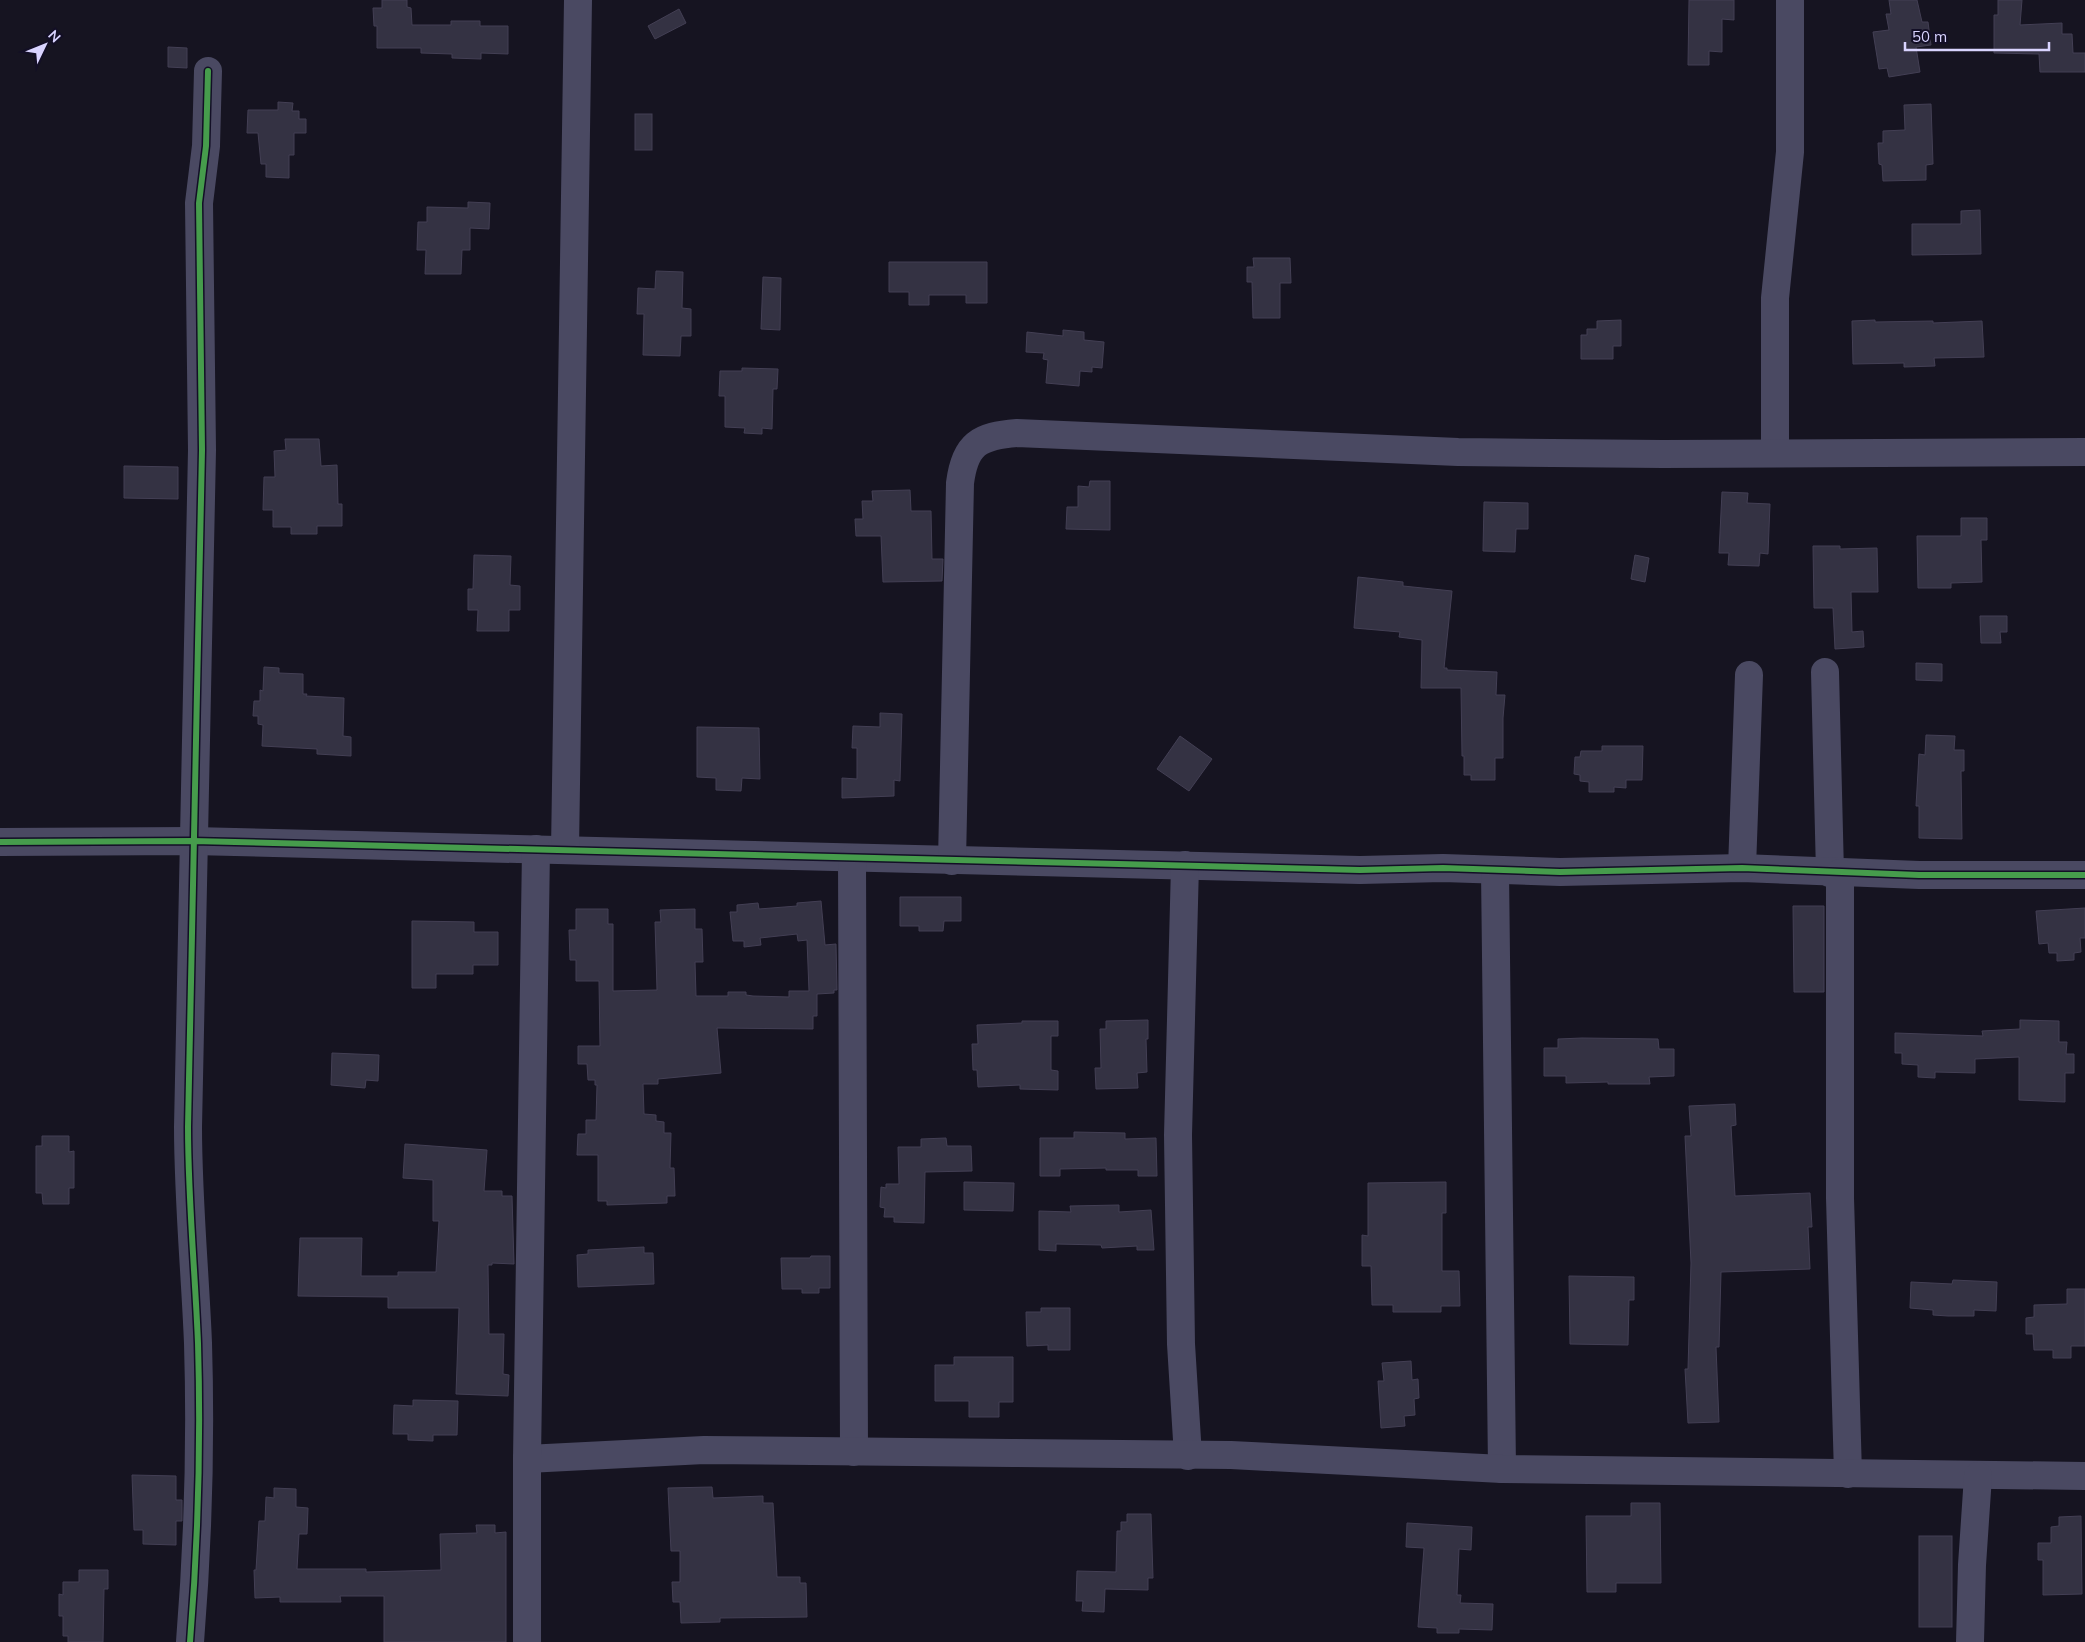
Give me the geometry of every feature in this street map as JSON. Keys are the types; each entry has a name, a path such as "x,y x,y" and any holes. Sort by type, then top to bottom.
{"street":[{"path":"565,850 578,0"},
{"path":"1775,453 1775,298 1790,152 1790,0"},
{"path":"190,1642 198,1542 198,1343 188,1198 193,842 202,450 199,356 199,204 206,146 208,71"},
{"path":"952,861 960,483 962,466 968,453 978,442 993,435 1017,433 1458,452 2085,452"},
{"path":"1825,672 1835,872 1840,1198 1848,1474"},
{"path":"1742,868 1749,675"},
{"path":"0,842 193,842 565,850 852,859 1495,871 1742,868 1835,872 2085,875"},
{"path":"527,1642 527,1459 536,850"},
{"path":"852,859 854,1452"},
{"path":"1185,865 1178,1135 1181,1344 1188,1456"},
{"path":"1495,871 1502,1469"},
{"path":"527,1459 704,1450 1231,1456 1502,1469 2085,1476"},
{"path":"1970,1642 1972,1565 1978,1476"}],"building":[{"path":"382,0 407,0 407,7 411,8 412,25 451,25 451,21 480,21 480,26 508,26 508,54 481,53 481,59 452,58 452,54 421,53 421,48 377,48 377,26 374,26 373,8 382,8"},
{"path":"1689,0 1734,0 1734,20 1722,19 1722,52 1709,51 1709,65 1688,65"},
{"path":"1889,0 1917,0 1922,22 1928,22 1931,45 1916,47 1920,72 1889,77 1887,68 1879,69 1873,32 1889,30 1886,14 1891,14"},
{"path":"1998,0 2022,0 2020,25 2062,23 2062,34 2072,34 2073,53 2085,53 2085,72 2040,72 2039,54 1994,53 1994,15 1998,15"},
{"path":"679,9 686,23 655,39 648,26"},
{"path":"168,47 187,48 187,68 168,67"},
{"path":"278,102 293,103 292,111 299,111 299,119 306,119 306,133 294,133 294,155 289,155 289,178 266,177 266,164 261,164 258,133 247,133 248,110 278,110"},
{"path":"1931,104 1933,164 1926,165 1926,180 1883,181 1882,165 1879,164 1878,143 1883,143 1883,131 1905,130 1904,105"},
{"path":"635,114 652,114 652,150 635,150"},
{"path":"468,202 490,203 489,229 470,228 470,250 462,250 461,274 425,274 426,250 417,250 418,222 427,222 427,207 468,208"},
{"path":"1980,210 1981,254 1912,255 1912,224 1961,224 1961,211"},
{"path":"1253,258 1290,258 1291,283 1280,283 1280,318 1253,318 1252,282 1247,282 1247,267 1254,267"},
{"path":"889,262 987,262 987,303 966,303 966,295 929,295 929,305 909,305 909,292 889,292"},
{"path":"656,271 683,272 682,308 691,309 691,336 681,336 680,356 643,355 644,314 637,314 638,288 655,289"},
{"path":"763,277 781,278 780,330 761,329"},
{"path":"1621,320 1621,346 1613,346 1613,359 1581,359 1581,335 1587,335 1587,329 1597,329 1597,321"},
{"path":"1875,320 1875,322 1933,321 1933,323 1982,321 1984,357 1934,358 1935,366 1904,367 1904,363 1853,364 1852,321"},
{"path":"1063,330 1084,332 1084,340 1104,342 1102,368 1092,367 1092,372 1080,371 1079,386 1046,383 1048,360 1043,359 1044,353 1026,352 1027,332 1063,336"},
{"path":"742,368 778,369 777,389 773,389 772,429 762,428 762,434 744,433 745,428 725,427 725,396 719,396 720,371 742,371"},
{"path":"285,439 319,439 321,466 337,465 338,504 342,504 342,526 317,526 317,534 291,534 291,527 273,527 273,510 263,510 264,477 275,477 274,451 286,450"},
{"path":"124,466 178,467 178,499 124,498"},
{"path":"1090,481 1110,481 1110,530 1066,529 1067,507 1078,507 1078,486 1089,487"},
{"path":"910,490 911,511 931,511 932,559 943,559 942,581 883,582 881,536 856,536 855,519 863,519 862,501 873,501 872,491"},
{"path":"1722,492 1748,493 1747,503 1770,504 1768,554 1760,553 1759,566 1728,565 1729,553 1719,553"},
{"path":"1484,502 1528,503 1528,529 1516,529 1515,552 1483,551"},
{"path":"1961,518 1987,518 1987,540 1981,540 1982,582 1951,583 1951,588 1918,588 1917,536 1961,536"},
{"path":"1813,546 1840,546 1840,549 1877,548 1878,592 1851,592 1852,632 1863,631 1864,647 1835,649 1833,608 1814,608"},
{"path":"474,555 511,556 510,585 520,586 520,610 509,610 509,631 477,631 478,610 468,610 468,589 473,589"},
{"path":"1635,555 1649,558 1645,582 1631,579"},
{"path":"1358,577 1403,582 1403,586 1452,591 1444,668 1447,668 1447,670 1497,672 1496,695 1505,695 1503,758 1495,758 1495,780 1471,780 1471,775 1464,775 1461,688 1421,688 1422,640 1399,637 1400,632 1354,628"},
{"path":"1980,616 2007,616 2007,632 2000,632 2001,643 1981,643"},
{"path":"1916,663 1942,664 1942,681 1916,680"},
{"path":"264,667 279,668 279,673 303,674 303,694 307,694 306,696 344,698 343,736 351,737 351,756 317,754 317,749 262,746 263,725 258,724 258,716 253,716 254,701 260,701 260,690 263,691"},
{"path":"880,713 902,714 900,781 894,780 894,796 842,798 842,778 857,779 857,748 852,748 853,726 880,727"},
{"path":"697,727 759,728 760,779 742,778 741,791 716,790 716,778 697,777"},
{"path":"1926,735 1955,736 1954,750 1964,750 1964,771 1961,771 1962,839 1919,838 1919,806 1916,806 1919,754 1925,755"},
{"path":"1180,736 1212,759 1189,791 1157,769"},
{"path":"1602,746 1643,746 1642,780 1626,780 1626,788 1614,787 1614,792 1589,792 1589,782 1580,781 1580,775 1574,774 1575,757 1580,757 1581,751 1602,751"},
{"path":"900,897 961,897 961,921 944,921 943,931 919,931 919,926 900,926"},
{"path":"821,901 825,945 836,944 837,990 834,990 834,993 817,994 817,1016 813,1016 813,1029 717,1028 721,1073 658,1079 658,1084 643,1084 644,1114 656,1115 656,1121 664,1122 664,1133 671,1133 670,1168 674,1168 675,1196 667,1196 667,1203 607,1205 607,1201 598,1201 598,1155 577,1155 578,1134 586,1134 586,1120 596,1120 597,1085 595,1085 595,1080 588,1080 587,1064 578,1064 578,1046 600,1046 599,981 576,981 576,960 570,960 569,930 576,930 576,909 608,909 608,924 613,924 613,991 657,990 655,922 661,922 660,910 695,909 695,929 702,929 703,962 695,962 696,996 728,996 728,992 746,992 746,995 753,996 789,997 789,991 809,991 807,940 798,941 797,934 760,938 761,945 744,947 744,941 733,941 730,912 737,912 737,905 758,903 759,909 797,906 797,903"},
{"path":"1793,906 1824,906 1824,992 1794,992"},
{"path":"2085,908 2085,938 2080,938 2081,952 2074,953 2074,960 2057,961 2057,953 2049,953 2048,943 2039,944 2036,911"},
{"path":"412,921 474,922 474,932 498,932 498,965 473,965 473,974 436,974 436,988 412,988"},
{"path":"1148,1020 1148,1039 1146,1039 1147,1072 1137,1073 1138,1088 1096,1089 1095,1068 1101,1068 1100,1029 1106,1029 1106,1021"},
{"path":"2020,1020 2059,1021 2059,1042 2067,1042 2066,1054 2074,1054 2074,1073 2065,1073 2065,1102 2019,1100 2019,1057 1975,1059 1975,1073 1935,1072 1935,1078 1918,1077 1918,1065 1902,1064 1902,1053 1895,1053 1895,1033 1983,1036 1982,1031 2020,1029"},
{"path":"1022,1021 1058,1021 1058,1036 1051,1036 1051,1070 1058,1071 1058,1090 1020,1089 1020,1085 978,1087 977,1070 973,1070 972,1044 978,1044 977,1025 1022,1023"},
{"path":"1558,1039 1658,1039 1659,1049 1674,1049 1674,1076 1649,1077 1650,1084 1608,1084 1608,1082 1566,1083 1566,1076 1544,1076 1544,1048 1558,1048"},
{"path":"332,1053 379,1055 378,1081 366,1080 365,1088 331,1085"},
{"path":"1735,1104 1736,1125 1731,1126 1735,1196 1810,1193 1812,1227 1808,1227 1810,1269 1721,1272 1719,1347 1716,1347 1719,1422 1688,1423 1685,1369 1688,1369 1691,1263 1685,1136 1691,1136 1689,1106"},
{"path":"1074,1132 1125,1133 1125,1139 1156,1138 1157,1176 1138,1176 1138,1170 1106,1170 1106,1168 1060,1169 1060,1176 1040,1176 1040,1138 1074,1138"},
{"path":"42,1136 69,1136 69,1152 74,1151 74,1188 69,1188 69,1204 43,1204 42,1193 36,1193 36,1146 42,1146"},
{"path":"946,1138 947,1146 971,1146 972,1171 925,1172 924,1223 894,1222 894,1217 884,1217 885,1208 880,1207 881,1187 886,1188 886,1184 899,1184 898,1147 921,1147 921,1139"},
{"path":"405,1144 487,1150 484,1191 502,1191 502,1196 512,1196 514,1264 492,1263 492,1265 488,1265 489,1334 504,1334 503,1374 509,1375 508,1396 456,1394 459,1308 388,1308 388,1297 298,1296 300,1238 362,1238 361,1276 398,1276 398,1272 436,1272 439,1221 433,1221 433,1180 403,1178"},
{"path":"964,1182 1014,1183 1013,1211 964,1210"},
{"path":"1446,1182 1446,1213 1442,1213 1442,1271 1459,1271 1460,1306 1441,1306 1441,1312 1393,1312 1393,1305 1372,1305 1371,1266 1362,1266 1362,1235 1368,1236 1368,1183"},
{"path":"1119,1205 1119,1212 1151,1210 1154,1250 1137,1250 1137,1246 1102,1248 1101,1245 1056,1244 1056,1251 1039,1250 1039,1211 1071,1212 1070,1206"},
{"path":"644,1247 644,1253 653,1253 654,1284 578,1287 577,1255 588,1254 588,1250"},
{"path":"811,1256 830,1256 830,1288 819,1288 819,1293 802,1293 802,1289 782,1289 781,1258 810,1258"},
{"path":"1569,1276 1634,1277 1634,1300 1629,1300 1628,1345 1570,1344"},
{"path":"1953,1280 1997,1282 1996,1311 1974,1310 1974,1316 1948,1316 1933,1315 1933,1310 1910,1308 1911,1282 1952,1284"},
{"path":"2067,1289 2085,1289 2085,1346 2071,1346 2071,1358 2053,1358 2053,1350 2034,1350 2033,1334 2026,1334 2026,1318 2034,1317 2034,1305 2067,1304"},
{"path":"1041,1308 1070,1308 1070,1350 1048,1350 1048,1345 1027,1346 1026,1312 1041,1312"},
{"path":"954,1357 1013,1357 1013,1402 999,1402 999,1417 969,1417 969,1401 935,1401 935,1365 954,1365"},
{"path":"1411,1361 1412,1380 1418,1379 1419,1398 1414,1399 1415,1415 1404,1416 1405,1426 1381,1428 1378,1381 1384,1381 1382,1363"},
{"path":"413,1400 458,1401 457,1435 433,1435 433,1441 408,1440 408,1434 393,1434 394,1405 413,1406"},
{"path":"132,1475 176,1476 176,1500 182,1500 182,1521 176,1521 176,1545 143,1544 143,1530 134,1530"},
{"path":"712,1487 713,1498 763,1496 763,1503 773,1503 777,1577 800,1577 800,1583 806,1583 807,1617 720,1618 720,1622 681,1623 680,1602 673,1602 672,1582 680,1582 680,1551 671,1551 668,1488"},
{"path":"274,1488 296,1489 296,1507 308,1508 307,1534 299,1534 297,1569 366,1569 366,1572 441,1570 440,1534 477,1533 476,1525 495,1525 495,1533 506,1532 506,1642 384,1642 384,1596 340,1596 341,1602 280,1602 280,1597 255,1598 254,1570 256,1570 259,1521 265,1521 266,1497 274,1498"},
{"path":"1631,1503 1660,1503 1661,1583 1616,1583 1616,1592 1587,1592 1586,1516 1631,1516"},
{"path":"1127,1514 1151,1514 1153,1578 1148,1578 1148,1590 1105,1589 1104,1612 1082,1611 1083,1601 1076,1601 1077,1571 1116,1572 1117,1531 1121,1531 1121,1522 1127,1522"},
{"path":"2081,1516 2082,1594 2043,1595 2043,1560 2038,1560 2038,1543 2051,1543 2051,1527 2059,1526 2059,1517"},
{"path":"1407,1523 1472,1527 1471,1550 1459,1549 1457,1595 1461,1595 1460,1603 1493,1604 1492,1630 1459,1629 1459,1633 1437,1633 1437,1628 1418,1627 1424,1548 1406,1547"},
{"path":"1919,1536 1952,1536 1952,1627 1919,1627"},
{"path":"79,1570 108,1570 108,1589 104,1589 103,1642 68,1642 68,1636 63,1636 63,1616 59,1616 59,1594 63,1595 63,1582 79,1582"}],"cycle path":[{"path":"190,1642 197,1530 199,1418 198,1343 190,1208 188,1127 202,450 199,203 206,146 208,71"},
{"path":"0,842 193,841 1360,870 1443,868 1560,872 1742,868 1919,875 2085,875"}]}
